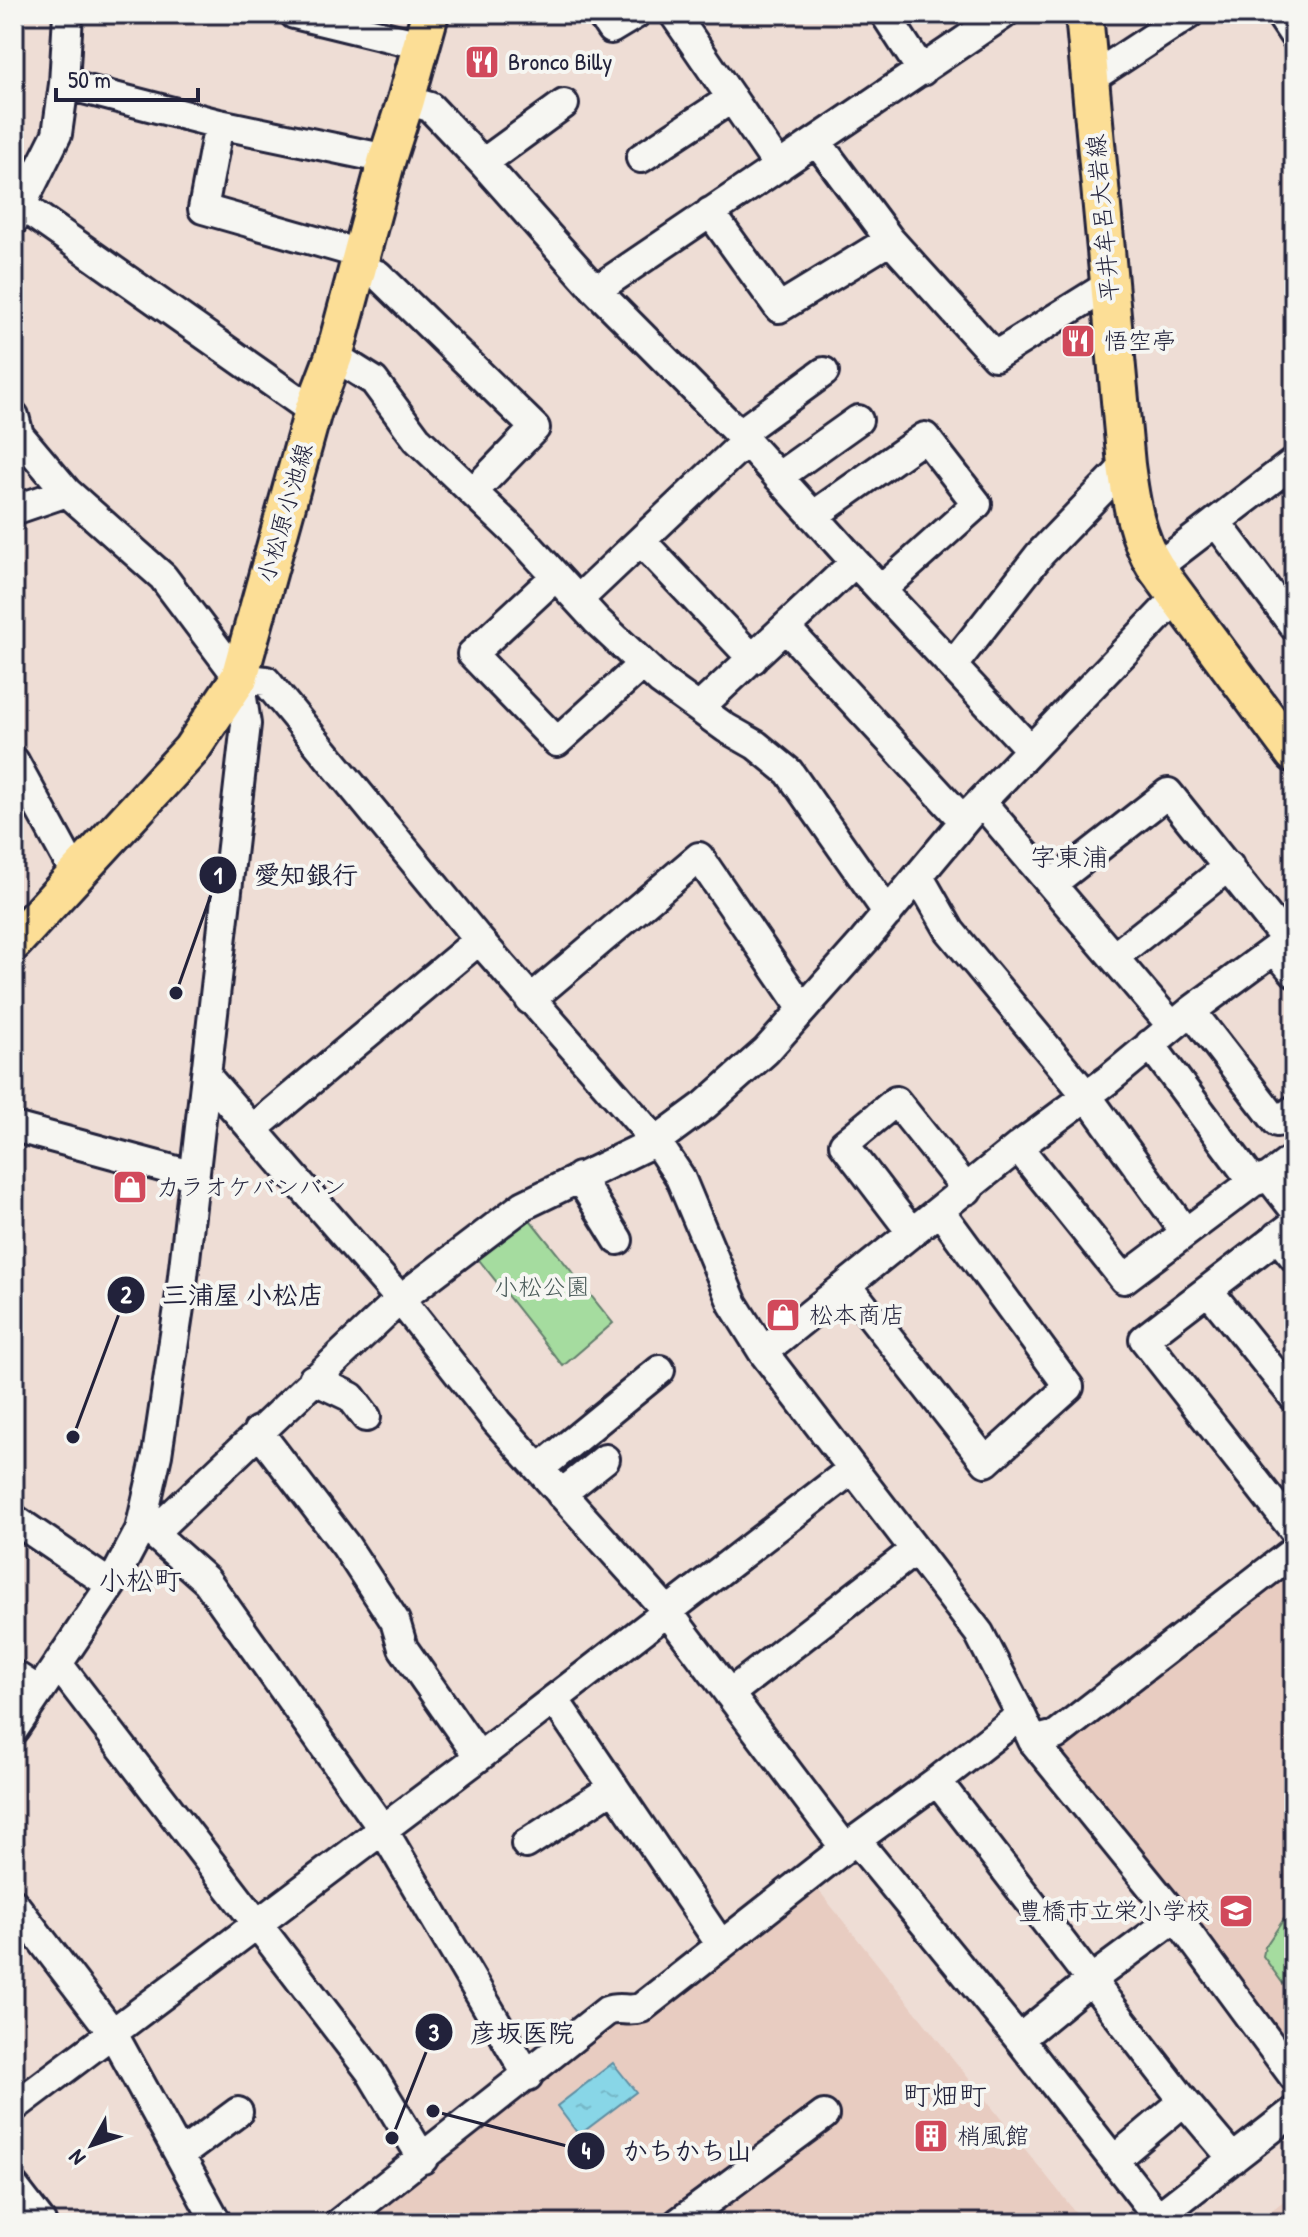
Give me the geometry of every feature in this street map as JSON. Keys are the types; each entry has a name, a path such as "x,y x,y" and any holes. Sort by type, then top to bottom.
{"main road":[{"name":"平井牟呂大岩線","path":"1084,14 1126,465 1139,535 1166,582 1294,754"},
{"name":"小松原小池線","path":"14,942 191,750 239,678 313,411 334,356 387,159 426,30"}],"street":[{"path":"68,14 64,84 57,134 18,213 313,411"},
{"path":"294,14 426,30"},
{"path":"601,14 611,29 636,14"},
{"path":"674,14 779,167"},
{"path":"885,14 922,71"},
{"path":"596,290 1004,14"},
{"path":"1090,79 1189,14"},
{"path":"1280,14 1294,35"},
{"path":"64,84 219,124 387,159"},
{"path":"641,158 732,98"},
{"path":"406,100 430,107 596,290 742,438 1030,749"},
{"path":"483,163 564,104"},
{"path":"219,124 203,209 359,261 378,275 535,428 473,492"},
{"path":"817,142 890,240 995,356 1109,285"},
{"path":"710,212 779,308 890,240"},
{"path":"334,356 374,381 417,439 643,664 789,772 888,913"},
{"path":"578,600 742,438 824,372"},
{"path":"14,416 19,435 67,492 163,577 239,678 246,724 181,1294 146,1532"},
{"path":"778,477 858,420"},
{"path":"813,516 925,437 977,504 881,590"},
{"path":"14,1729 146,1532 400,1299 524,1205 656,1141 705,1105 766,1051 1030,749 1216,522 1294,462"},
{"path":"953,665 1040,554 1126,465"},
{"path":"14,510 67,492"},
{"path":"1216,522 1294,626"},
{"path":"641,541 753,659"},
{"path":"699,708 855,562"},
{"path":"556,576 472,654 557,742 643,664"},
{"path":"786,628 973,812 1053,883 1114,957 1182,1019 1277,1122 1294,1110"},
{"path":"239,678 266,681 479,940 656,1141 680,1177 733,1304 763,1352 979,1633 1033,1741 1176,1917 1294,2077"},
{"path":"14,761 75,873"},
{"path":"1053,883 1168,793 1229,866 1285,942 1294,972"},
{"path":"530,1000 699,857 803,1009"},
{"path":"1114,957 1229,866"},
{"path":"919,877 950,931 1087,1096 1185,1232"},
{"path":"253,1129 479,940"},
{"path":"763,1352 1018,1147 1285,942"},
{"path":"1150,1044 1261,1179 1294,1209"},
{"path":"207,1077 400,1299 497,1422 667,1611 729,1694 851,1844 1019,2039 1114,2160 1154,2220 1294,2111"},
{"path":"912,1233 844,1144 896,1101 967,1190"},
{"path":"14,1127 195,1176"},
{"path":"1018,1147 1124,1279 1185,1232 1294,1158"},
{"path":"579,1177 618,1240"},
{"path":"847,1285 986,1462 1069,1387 940,1211"},
{"path":"1288,1239 1208,1290 1144,1339 1294,1530"},
{"path":"1208,1290 1294,1397"},
{"path":"539,1469 660,1370"},
{"path":"313,1379 351,1397 366,1417"},
{"path":"258,1431 346,1546 395,1621 403,1648 479,1757"},
{"path":"561,1494 605,1459"},
{"path":"14,2107 479,1757 851,1470"},
{"path":"14,1519 111,1585"},
{"path":"146,1532 207,1581 382,1828 528,2076"},
{"path":"729,1694 915,1550"},
{"path":"1033,1741 1056,1735 1294,1551"},
{"path":"58,1664 370,2071 423,2159"},
{"path":"14,1675 39,1691"},
{"path":"554,1699 721,1945"},
{"path":"339,2223 607,2011 641,2008 1021,1715"},
{"path":"937,1781 1184,2101 1233,2159"},
{"path":"526,1844 614,1787"},
{"path":"14,1904 112,2032 217,2223"},
{"path":"1019,2039 1091,1980 1176,1917"},
{"path":"1114,2160 1184,2101"},
{"path":"180,2155 238,2112"},
{"path":"678,2223 824,2115"},
{"path":"14,2187 41,2222"}],"shaded area":[{"name":"豊橋市立栄小学校","path":"1294,1562 1294,2066 1061,1757 1059,1746"},
{"path":"816,1887 1084,2223 347,2223 613,2015 631,2024 642,2022"},
{"path":"1294,2193 1294,2223 1255,2223"}],"green space":[{"name":"小松公園","path":"523,1211 613,1323 563,1366 472,1251"},
{"path":"1294,1904 1294,1999 1263,1956 1265,1947"}],"water":[{"path":"613,2063 636,2092 579,2135 557,2106"}],"place":[{"name":"Bronco Billy","path":"482,62"},
{"name":"悟空亭","path":"1078,341"},
{"name":"愛知銀行","path":"176,993"},
{"name":"カラオケバンバン","path":"130,1187"},
{"name":"松本商店","path":"783,1315"},
{"name":"三浦屋 小松店","path":"73,1437"},
{"name":"豊橋市立栄小学校","path":"1236,1911"},
{"name":"かちかち山","path":"433,2111"},
{"name":"梢風館","path":"931,2136"},
{"name":"彦坂医院","path":"392,2138"}],"district":[{"name":"字東浦","path":"1069,857"},
{"name":"小松町","path":"140,1580"},
{"name":"町畑町","path":"945,2095"}]}
